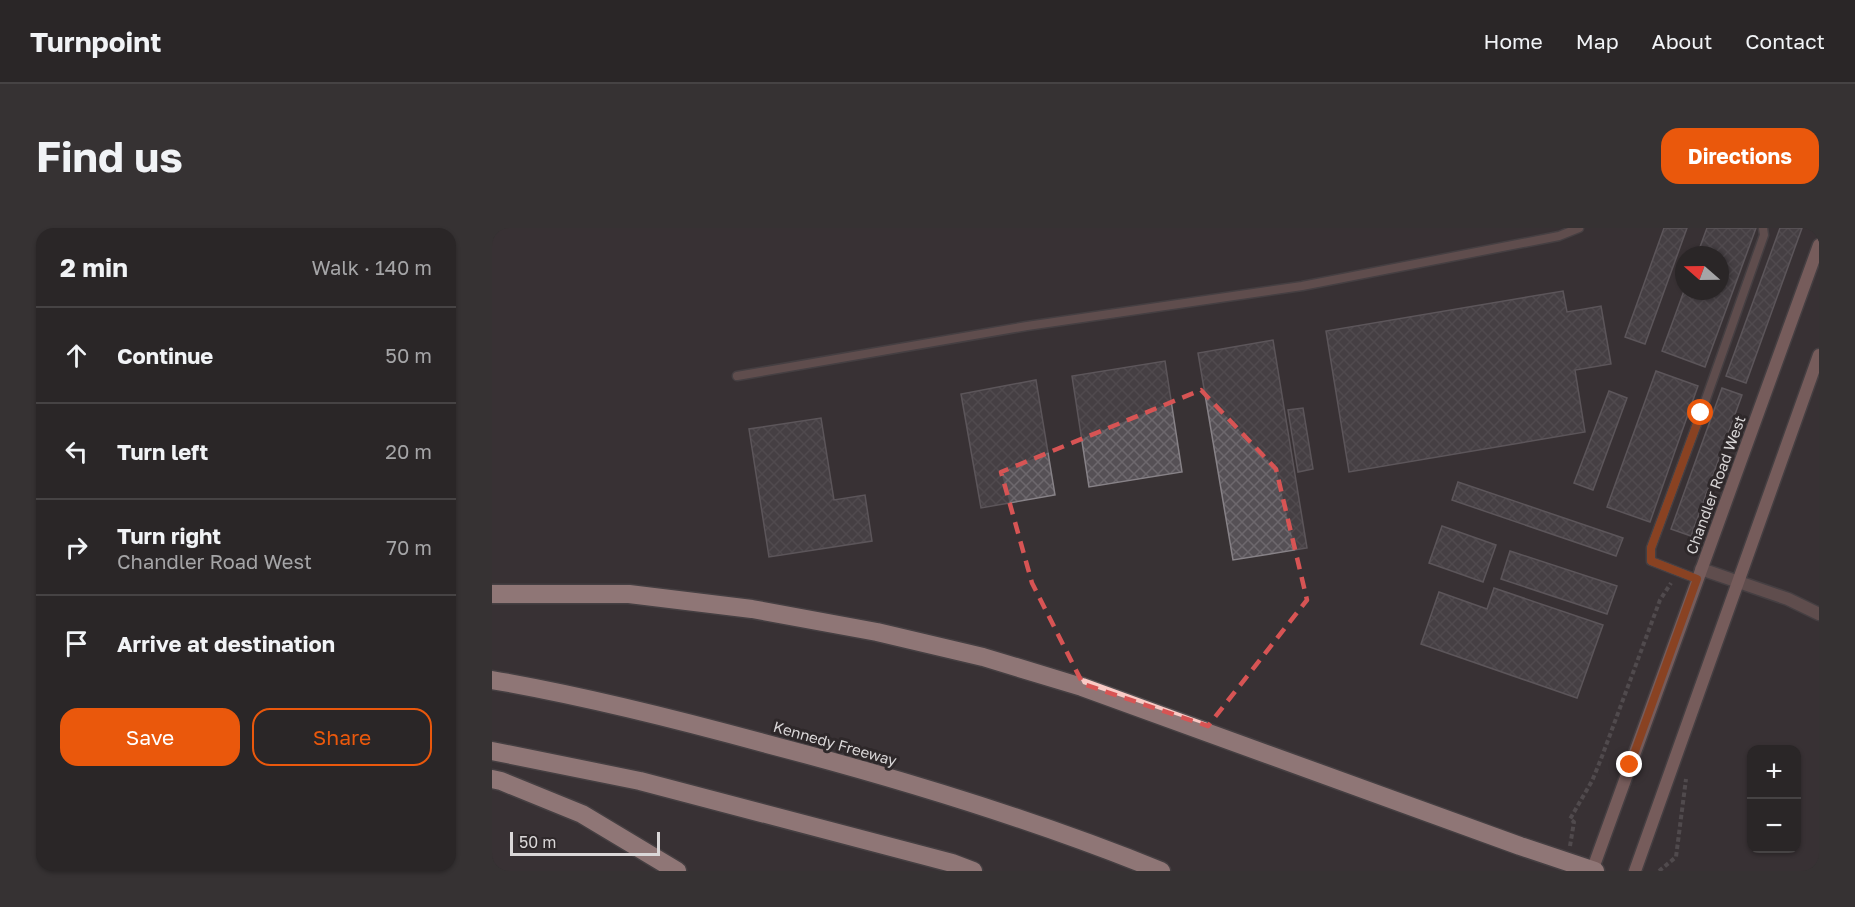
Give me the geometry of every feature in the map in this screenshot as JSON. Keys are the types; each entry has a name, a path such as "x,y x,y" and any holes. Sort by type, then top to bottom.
{"highway":[{"path":"492,594 629,594 752,609 877,632 982,657 1082,687 1593,871"},
{"name":"Kennedy Freeway","path":"492,680 648,712 825,759 983,805 1161,871"},
{"path":"492,751 640,781 952,863 973,871"},
{"path":"492,779 582,814 677,871"}],"main road":[{"name":"Chandler Road West","path":"1593,871 1819,245"},
{"path":"1635,871 1819,355"}],"street":[{"path":"1699,574 1738,582 1788,599 1819,614"}],"lane":[{"path":"737,376 1027,326 1302,286 1559,236 1579,228"},
{"path":"1699,574 1678,573 1651,561 1651,548 1764,235 1763,228"}],"path":[{"path":"1567,862 1574,822 1570,819 1592,781 1660,600 1678,573"},
{"path":"1659,871 1676,856 1687,774"}],"highlighted area":[{"path":"1201,390 1276,469 1307,600 1208,726 1083,684 1032,583 1001,472"}],"building":[{"path":"1664,228 1687,228 1680,246 1675,246 1675,261 1645,344 1625,337"},
{"path":"1707,228 1756,228 1705,367 1662,351 1681,300 1729,300 1729,246 1700,246"},
{"path":"1780,228 1802,228 1746,383 1726,376"},
{"path":"1563,291 1567,312 1601,306 1611,364 1575,370 1585,432 1349,472 1326,331"},
{"path":"1273,340 1307,548 1233,560 1198,353"},
{"path":"1165,361 1182,472 1089,487 1072,376"},
{"path":"1656,371 1698,386 1650,522 1607,507"},
{"path":"1036,380 1055,495 981,508 961,394"},
{"path":"1722,388 1742,395 1691,536 1671,529"},
{"path":"1609,391 1627,398 1593,490 1574,483"},
{"path":"1303,408 1313,469 1298,472 1288,410"},
{"path":"821,418 834,500 865,495 872,541 769,557 749,429"},
{"path":"1458,482 1623,538 1616,556 1452,500"},
{"path":"1442,526 1496,545 1483,582 1429,563"},
{"path":"1510,551 1617,586 1607,614 1501,579"},
{"path":"1494,588 1603,625 1577,698 1421,644 1439,592 1487,609"}],"route":[{"path":"1630,765 1697,579 1651,561 1651,548 1701,413"}]}
